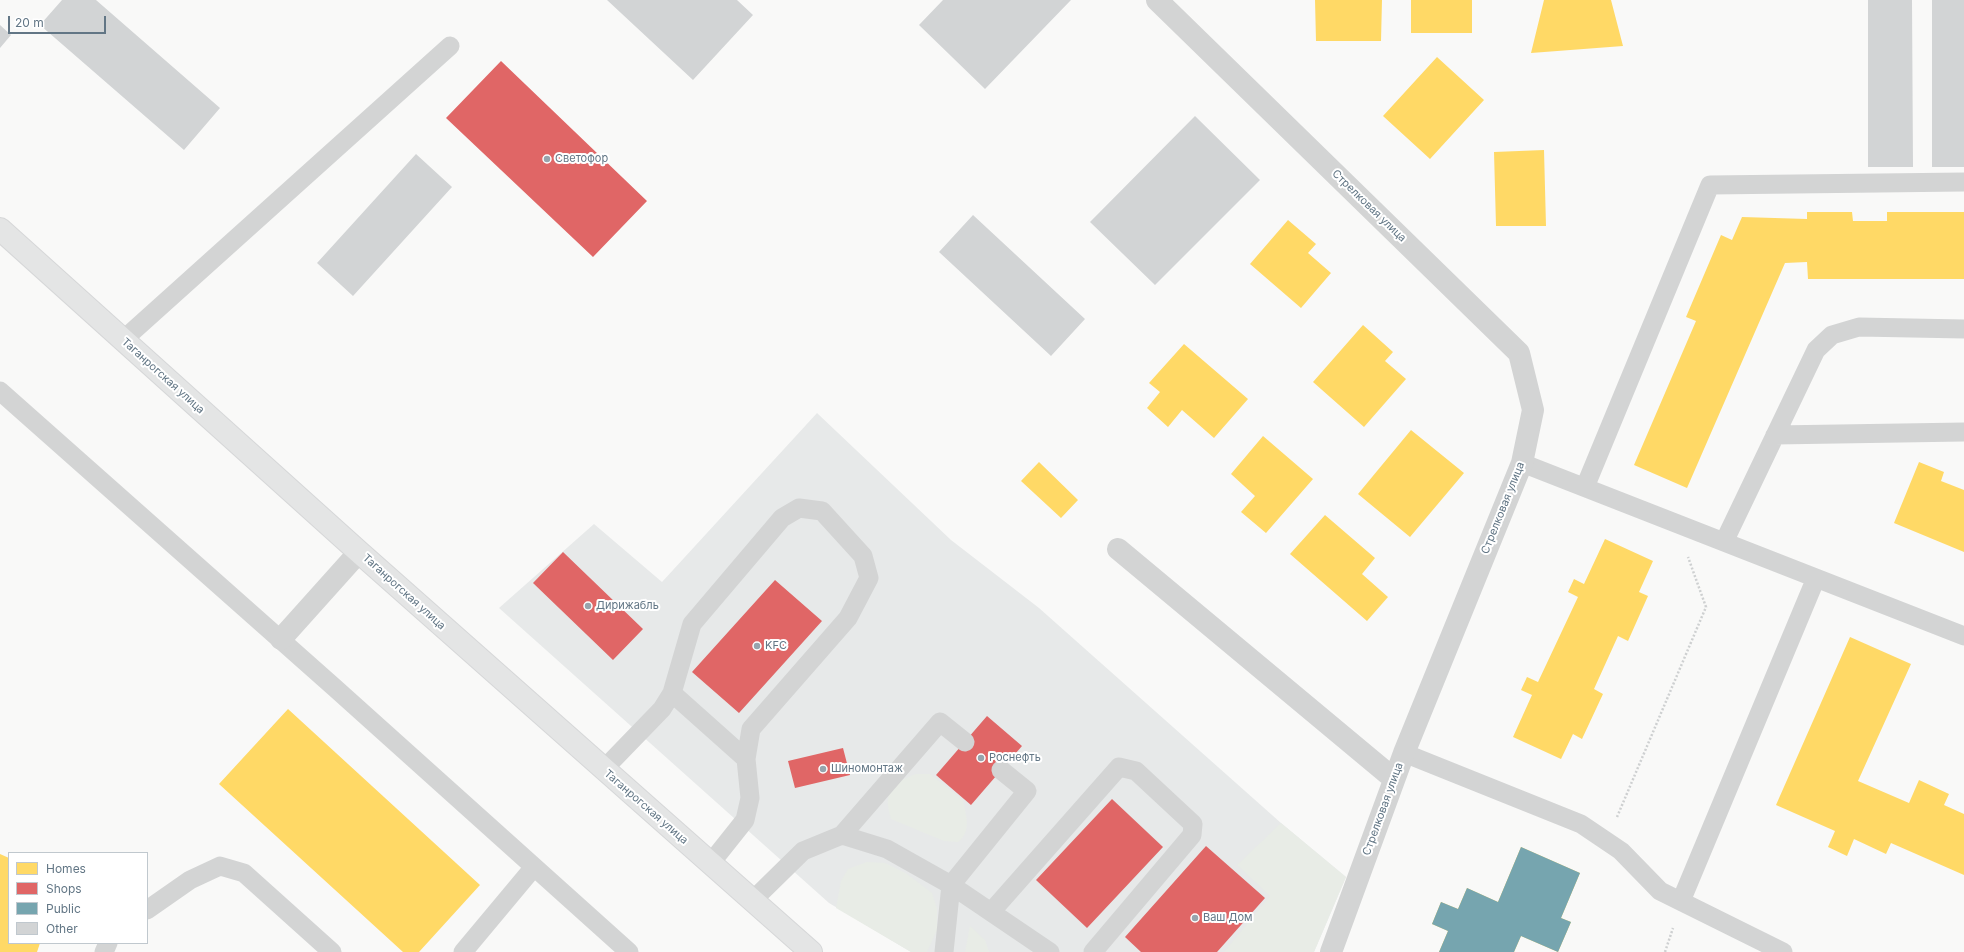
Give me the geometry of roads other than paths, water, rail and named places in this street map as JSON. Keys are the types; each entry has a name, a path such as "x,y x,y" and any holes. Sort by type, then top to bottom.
{"main road":[{"name":"Таганрогская улица","path":"0,229 603,770 810,952"}],"street":[{"name":"Стрелковая улица","path":"1157,0 1519,353 1533,410 1522,463 1404,753 1331,952"},
{"path":"1118,549 1394,779"},
{"path":"280,640 359,552"}],"lane":[{"path":"123,340 450,46"},
{"path":"1585,487 1710,186 1964,182"},
{"path":"1724,542 1816,350 1832,335 1859,327 1964,329"},
{"path":"0,391 628,952"},
{"path":"1775,435 1964,432"},
{"path":"1522,463 1964,636"},
{"path":"603,770 662,709 672,693 692,624 782,518 799,508 822,511 863,556 869,578 848,618 751,729 746,759 750,798 745,820 710,864"},
{"path":"1681,901 1816,578"},
{"path":"672,693 746,759"},
{"path":"752,901 803,850 842,835 940,722 965,742"},
{"path":"1404,753 1581,824 1621,851 1660,891 1783,952"},
{"path":"991,912 1119,767 1136,771 1193,824 1192,835 1093,952"},
{"path":"944,952 951,885 1028,790 1001,770"},
{"path":"842,835 887,849 951,885 1050,952"},
{"path":"148,909 190,880 220,866 244,873 332,952"},
{"path":"463,952 534,867"}],"place":[{"name":"Светофор","path":"547,159"},
{"name":"Дирижабль","path":"588,606"},
{"name":"KFC","path":"757,646"},
{"name":"Роснефть","path":"981,758"},
{"name":"Шиномонтаж","path":"823,769"},
{"name":"Ваш Дом","path":"1195,918"}]}
